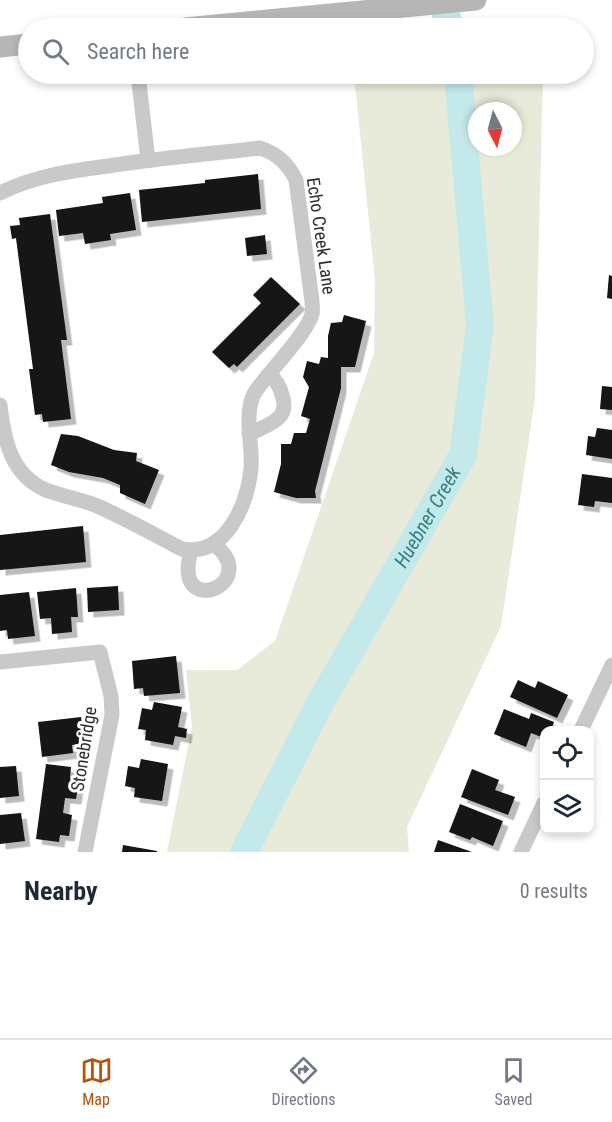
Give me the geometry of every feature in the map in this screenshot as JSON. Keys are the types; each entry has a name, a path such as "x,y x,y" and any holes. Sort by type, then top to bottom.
{"main road":[{"path":"294,18 476,0"},
{"path":"0,47 18,45"}],"street":[{"path":"139,84 148,160"},
{"name":"Echo Creek Lane","path":"0,193 32,180 64,172 260,148 277,155 292,172 300,201 312,315 252,397 249,434 251,468 245,499 226,534 215,544"},
{"path":"249,434 273,423 283,414 285,404 282,392 277,382 269,374"},
{"path":"0,405 4,436 10,454 19,470 31,483 92,504 182,549 190,551 215,544 226,556 228,566 227,579 221,587 202,590 193,585 188,576 187,564 190,551"},
{"name":"Stonebridge","path":"0,662 100,652 111,696 112,715 85,852"},
{"path":"583,726 612,665"},
{"path":"520,852 540,811"}],"green space":[{"path":"355,84 543,84 535,399 501,626 407,827 409,852 167,852 192,727 186,670 237,670 275,641 374,353 375,281"}],"building":[{"path":"258,174 261,209 142,222 139,190 205,183 205,180"},
{"path":"130,193 136,230 110,234 111,240 85,244 83,233 59,236 56,210 103,203 102,197"},
{"path":"50,214 67,340 61,340 71,419 43,422 42,414 35,415 29,369 33,369 16,238 12,239 10,226 20,225 19,218"},
{"path":"265,235 267,254 247,256 245,238"},
{"path":"609,275 612,276 612,299 607,298"},
{"path":"271,277 300,304 237,367 234,364 229,368 212,352 261,303 253,295"},
{"path":"344,315 366,321 355,367 341,367 341,388 315,491 316,498 296,498 274,492 281,464 281,444 291,444 294,433 306,433 310,419 301,416 309,387 303,377 307,361 319,364 321,357 328,358 328,336 331,323 342,322"},
{"path":"602,386 612,387 612,410 600,409"},
{"path":"597,428 612,430 612,459 586,455 588,436 595,437"},
{"path":"61,434 78,436 114,450 137,453 136,461 159,470 145,504 120,493 120,485 103,478 69,472 51,465"},
{"path":"582,474 612,478 612,503 595,501 594,507 578,505"},
{"path":"83,526 86,562 0,570 0,535"},
{"path":"118,586 119,610 88,612 87,588"},
{"path":"76,588 78,617 71,617 72,632 52,634 51,618 40,619 37,592"},
{"path":"29,592 35,636 8,639 7,630 0,631 0,595"},
{"path":"176,656 180,693 144,696 143,688 134,689 132,661"},
{"path":"518,680 535,688 538,681 568,695 557,718 510,697"},
{"path":"154,702 182,707 178,727 187,729 186,738 175,736 173,745 145,740 146,730 138,729 142,708 152,710"},
{"path":"504,709 529,719 531,713 554,722 552,726 540,726 540,736 531,733 526,747 494,734"},
{"path":"81,717 84,743 72,745 73,753 42,757 38,722"},
{"path":"141,759 168,764 162,801 134,797 135,788 125,786 128,766 139,768"},
{"path":"46,764 71,767 70,778 79,779 76,799 65,798 63,813 72,815 69,836 60,835 59,842 36,839"},
{"path":"16,766 19,796 0,798 0,767"},
{"path":"472,769 499,780 495,790 515,797 508,815 461,797"},
{"path":"460,804 503,821 493,846 472,837 470,840 449,832"},
{"path":"21,813 25,841 0,844 0,815"},
{"path":"438,840 472,852 434,852"},
{"path":"123,845 157,851 157,852 122,852"}],"waterway":[{"name":"Huebner Creek","path":"442,0 447,18"},
{"name":"Huebner Creek","path":"244,852 319,705 463,455 480,326 459,84"}]}
